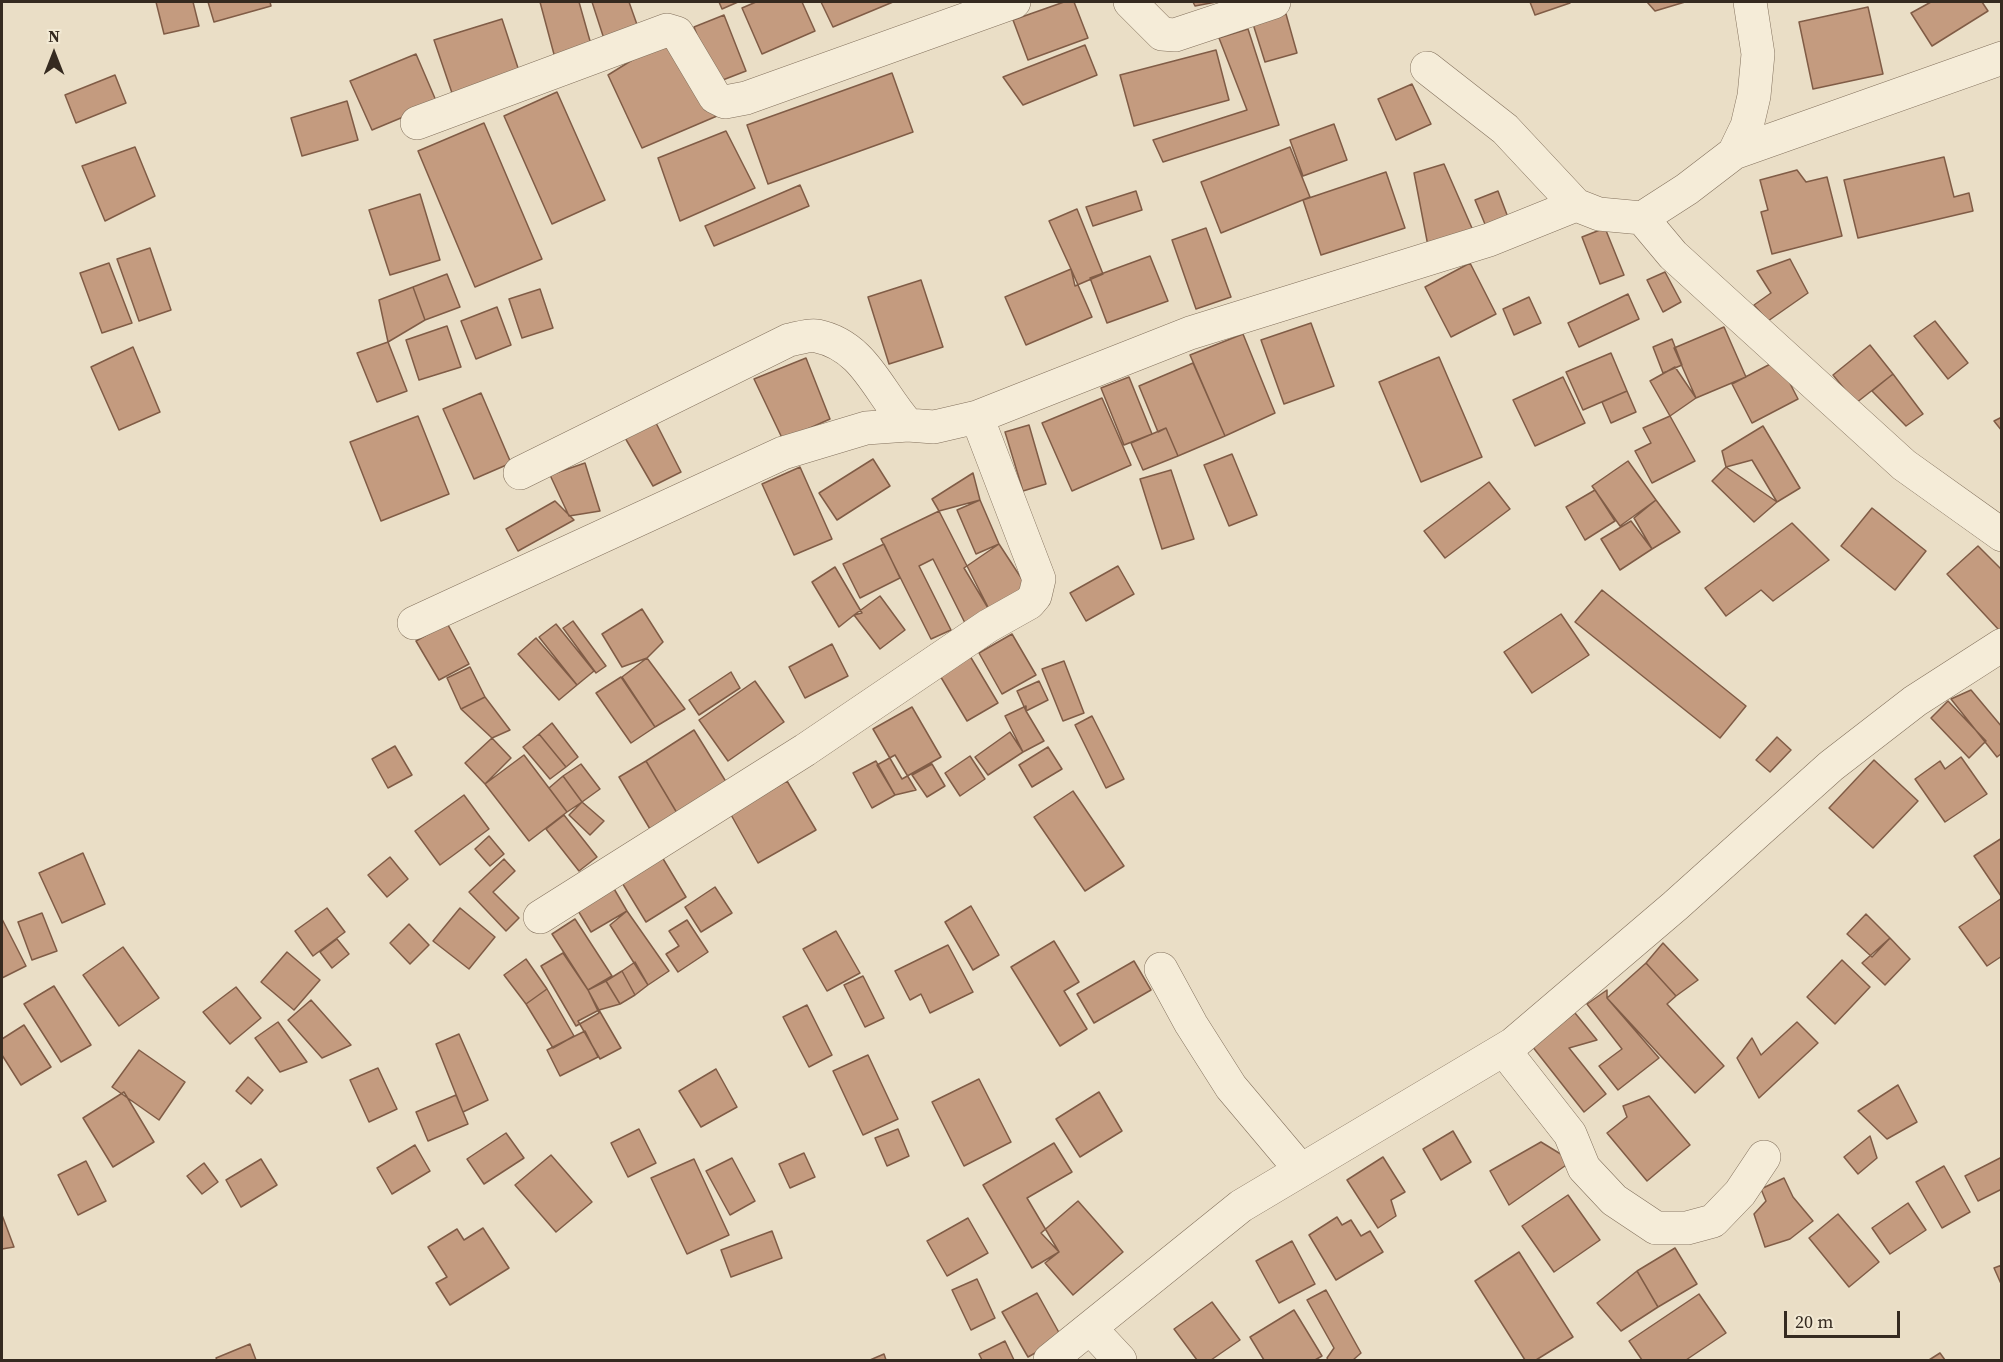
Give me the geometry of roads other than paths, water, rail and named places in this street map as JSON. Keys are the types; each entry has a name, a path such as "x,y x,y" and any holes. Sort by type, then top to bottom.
{"street":[{"path":"417,123 667,30 677,33 716,97 725,102 746,98 1014,2"},
{"path":"1130,2 1162,34 1175,35 1274,2"},
{"path":"1734,153 1747,126 1754,96 1758,54 1750,2"},
{"path":"1427,68 1505,129 1576,205 1599,214 1642,218 1687,189 1734,153 2001,58"},
{"path":"414,623 783,453 866,428 908,424 934,427 977,417 1190,333 1489,240 1576,205"},
{"path":"1642,218 1673,255 1904,465 2001,535"},
{"path":"520,473 782,344 816,335 854,352 865,364 889,404 908,424"},
{"path":"540,916 805,750 988,626 1029,603 1035,596 1039,579 977,417"},
{"path":"1050,1360 1241,1206 1504,1050 1675,906 1831,766 1915,701 2001,645"},
{"path":"1161,969 1191,1024 1231,1087 1300,1169"},
{"path":"1504,1050 1570,1134 1584,1168 1614,1200 1656,1228 1687,1228 1713,1221 1740,1193 1764,1157"},
{"path":"1091,1329 1120,1360"}]}
